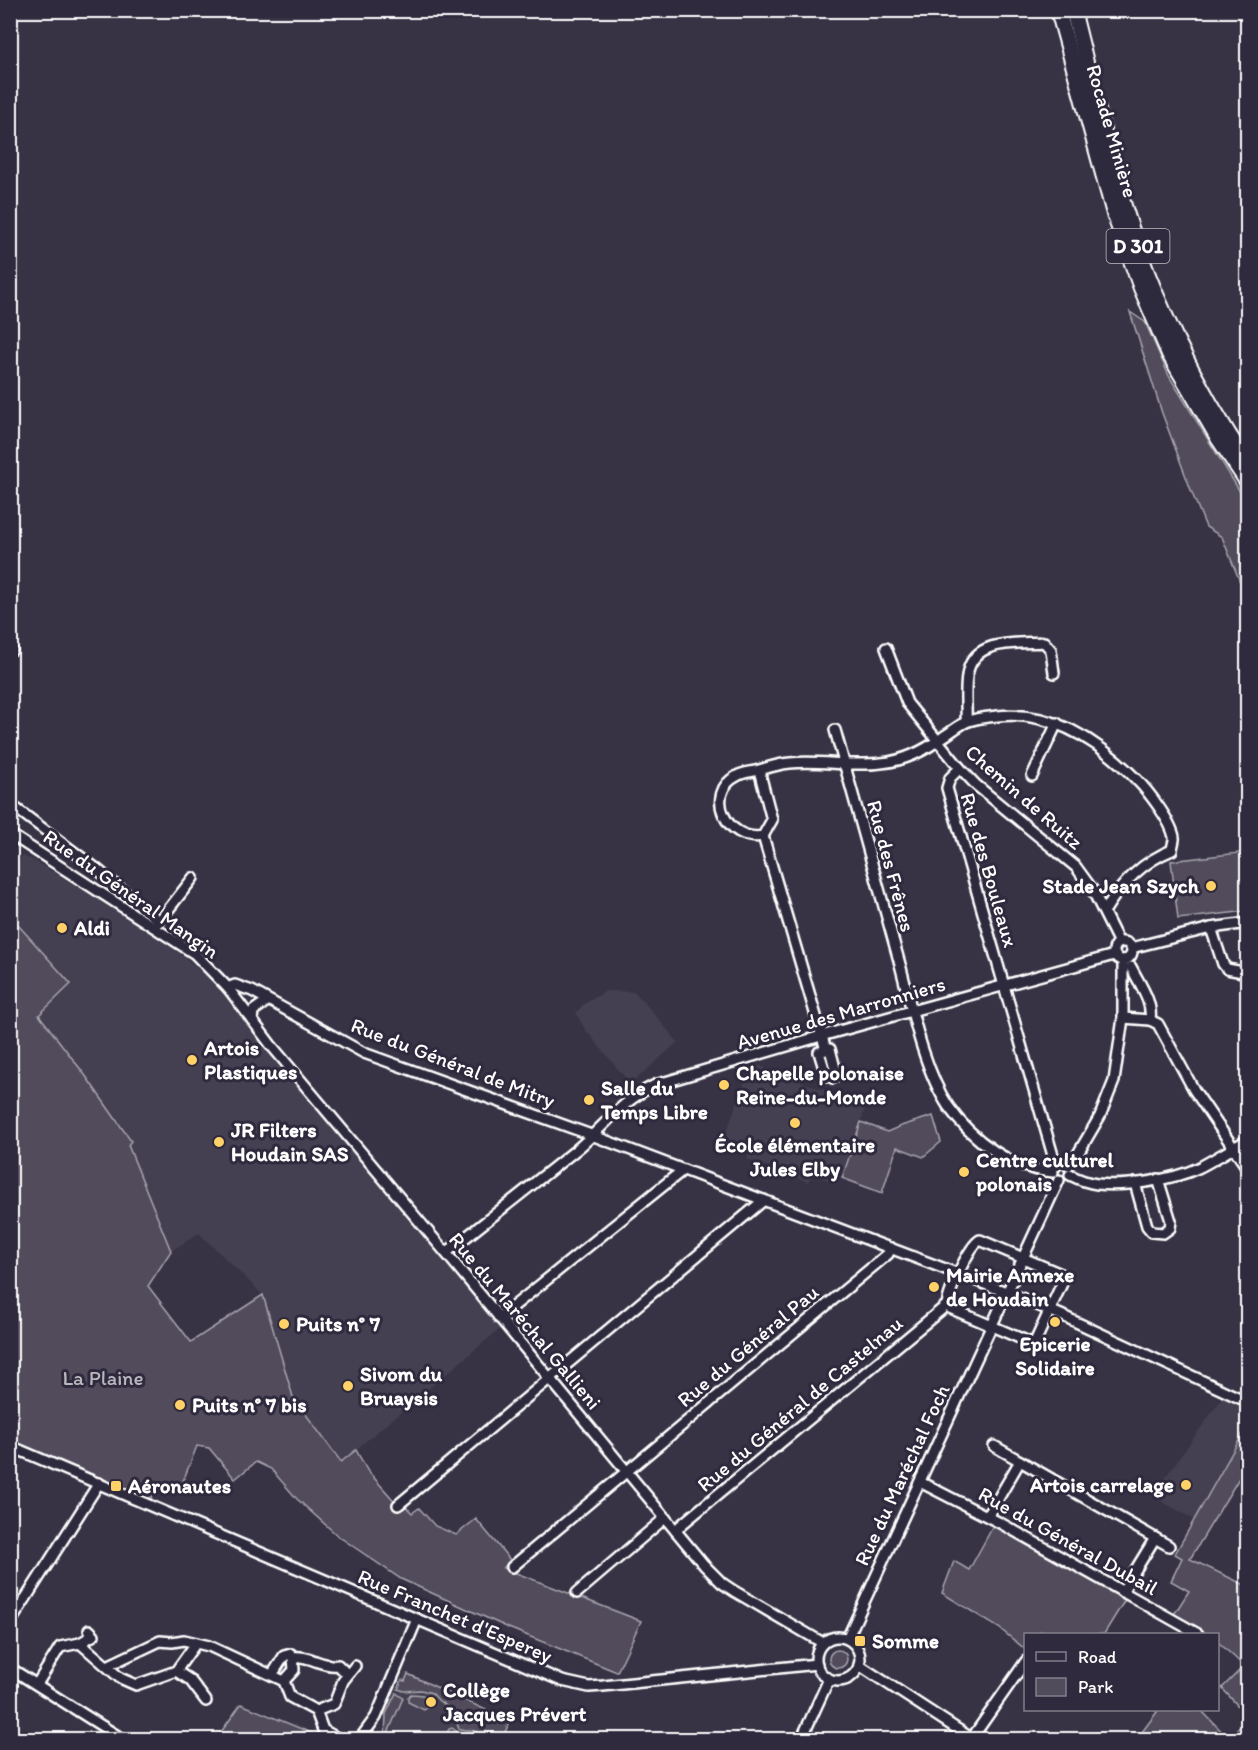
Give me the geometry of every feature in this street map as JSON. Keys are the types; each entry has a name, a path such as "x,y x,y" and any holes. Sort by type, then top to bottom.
{"highway":[{"name":"Rocade Minière","path":"1058,10 1114,214 1141,288 1169,354 1218,438 1248,483"},
{"name":"Rocade Minière","path":"1073,10 1125,211 1148,272 1172,333 1210,403 1248,464"}],"street":[{"path":"966,722 968,670 976,655 990,646 1044,642 1051,650 1054,673"},
{"name":"Chemin de Ruitz","path":"886,648 908,703 938,741 960,768 1001,806 1076,867 1092,888 1119,943"},
{"path":"763,836 746,836 735,830 725,820 720,800 724,788 739,774 792,763 845,765 899,761 938,741 966,722 1011,714 1035,716 1079,733 1125,768 1146,790 1162,813 1174,837 1172,850 1156,857 1136,873 1116,894 1104,912"},
{"path":"1032,777 1058,723"},
{"name":"Rue des Frênes","path":"835,730 931,1072 949,1107 971,1132 1011,1160 1026,1167 1056,1173 1062,1164 1069,1171 1096,1184 1135,1183 1194,1170 1248,1140"},
{"name":"Rue des Bouleaux","path":"960,768 950,778 947,788 1056,1173"},
{"path":"759,770 772,820 763,836 825,1050"},
{"name":"Rue du Général Mangin","path":"10,804 104,875 157,925"},
{"name":"Rue du Général Mangin","path":"10,834 157,925 195,954 228,988"},
{"path":"157,925 193,878"},
{"path":"1131,948 1211,928 1248,923"},
{"path":"1211,928 1223,964 1227,969 1243,972 1248,978"},
{"path":"1119,943 1126,943 1131,948 1131,956 1124,960 1114,955 1114,948 1119,943"},
{"name":"Avenue des Marronniers","path":"446,1253 594,1136 610,1116 641,1092 655,1085 821,1036 1114,955"},
{"path":"1056,1173 1065,1180 1100,1116 1114,1081 1123,1018 1124,960"},
{"path":"1131,967 1149,1002 1152,1012 1150,1020"},
{"name":"Rue du Général de Mitry","path":"228,988 235,985 242,987 363,1053 594,1136 1006,1292 1050,1310 1248,1402"},
{"name":"Rue du Maréchal Gallieni","path":"228,988 271,1045 665,1518 722,1583 823,1642"},
{"path":"252,1020 253,1011 267,1001"},
{"path":"1123,1018 1150,1020 1158,1024 1194,1090 1248,1168"},
{"path":"499,1318 682,1170"},
{"name":"Rue du Maréchal Foch","path":"847,1639 1022,1258 1056,1173"},
{"path":"1135,1183 1147,1226 1152,1232 1163,1233 1170,1228 1171,1221 1158,1179"},
{"path":"398,1505 764,1200"},
{"path":"980,1240 1022,1258 1061,1274 1064,1279 1035,1342 1031,1343 990,1326 947,1305 959,1274 975,1243 980,1240"},
{"name":"Rue du Général Pau","path":"512,1567 888,1254 891,1248"},
{"name":"Rue du Général de Castelnau","path":"676,1531 947,1305"},
{"name":"Rue Franchet d'Esperey","path":"10,1446 562,1682 589,1687 817,1664"},
{"path":"994,1446 1169,1546"},
{"path":"988,1516 1020,1461"},
{"name":"Rue du Général Dubail","path":"920,1482 988,1516 1194,1633"},
{"path":"10,1623 99,1483"},
{"path":"577,1593 665,1518"},
{"path":"1122,1592 1155,1538"},
{"path":"359,1740 376,1717 417,1619"},
{"path":"37,1684 60,1647 80,1643 94,1635 89,1630"},
{"path":"832,1638 847,1639 858,1650 859,1665 849,1678 839,1681 829,1679 823,1675 817,1664 818,1650 823,1642 832,1638"},
{"path":"107,1665 160,1641 184,1640 209,1646 284,1681 290,1697 316,1711 323,1731 341,1740"},
{"path":"172,1642 183,1661"},
{"path":"80,1643 120,1678 136,1685 176,1671 196,1643"},
{"path":"272,1676 284,1656 291,1654 293,1657 303,1656 326,1666 338,1665 347,1674"},
{"path":"284,1681 294,1670 293,1657"},
{"path":"859,1665 973,1739 1024,1664"},
{"path":"316,1711 334,1704 347,1674 355,1666"},
{"path":"10,1668 124,1740"},
{"path":"176,1671 190,1680 206,1701"},
{"path":"801,1740 829,1679"}],"shaded area":[{"path":"22,856 33,860 101,901 175,950 238,1000 396,1193 412,1222 501,1328 341,1462 293,1397 263,1295 199,1233 171,1251 128,1145 85,1075 39,1015 71,984 11,916 11,863"},
{"path":"606,991 635,992 678,1042 634,1081 632,1078 628,1081 585,1029 576,1013 584,1004"},
{"name":"École élémentaire Jules Elby","path":"752,1063 866,1106 838,1184 812,1174 808,1182 747,1159 749,1151 723,1141"},
{"path":"1223,1397 1247,1411 1247,1426 1195,1520 1152,1496"},
{"name":"Collège Jacques Prévert","path":"405,1672 510,1721 502,1739 385,1740 386,1714"}],"green space":[{"path":"1130,312 1145,322 1169,376 1247,503 1247,599 1222,537 1206,527 1194,498 1162,413"},
{"name":"Stade Jean Szych","path":"1247,852 1247,911 1178,919 1171,861"},
{"name":"La Plaine","path":"10,916 71,984 39,1015 131,1141 128,1145 171,1251 148,1286 191,1342 263,1295 293,1397 341,1462 356,1450 367,1470 398,1505 402,1502 412,1513 419,1508 435,1526 456,1535 476,1519 511,1561 503,1568 641,1621 617,1672 511,1629 401,1579 338,1536 297,1499 271,1469 256,1462 235,1479 209,1448 197,1446 179,1491 158,1481 151,1499 11,1440"},
{"path":"933,1116 941,1142 923,1157 897,1147 882,1193 842,1178 861,1122 887,1132"},
{"path":"1247,1426 1247,1465 1190,1559 1247,1586 1247,1716 1222,1688 1244,1666 1219,1643 1219,1633 1196,1633 1171,1619 1189,1591 1171,1581 1182,1558 1175,1554"},
{"path":"996,1521 1128,1595 1105,1633 1045,1633 1041,1631 1040,1633 1024,1633 1024,1648 999,1628 942,1593 954,1561 969,1570"},
{"path":"834,1650 842,1650 847,1655 845,1666 834,1668 829,1663 829,1655"},
{"path":"408,1674 510,1721 502,1739 485,1739 476,1731 459,1729 452,1710 432,1693 398,1689"},
{"path":"396,1693 403,1698 388,1733 400,1739 385,1739 386,1714"},
{"path":"411,1694 427,1697 431,1705 424,1710 408,1702"},
{"path":"241,1704 326,1739 216,1739"},
{"path":"1202,1711 1228,1738 1247,1720 1247,1731 1238,1739 1136,1740 1157,1712"},
{"path":"452,1728 459,1733 477,1735 481,1739 444,1739 449,1729"}],"place":[{"name":"Stade Jean Szych","path":"1211,886"},
{"name":"Aldi","path":"62,928"},
{"name":"Artois Plastiques","path":"192,1060"},
{"name":"Chapelle polonaise Reine-du-Monde","path":"724,1085"},
{"name":"Salle du Temps Libre","path":"589,1100"},
{"name":"École élémentaire Jules Elby","path":"795,1123"},
{"name":"JR Filters Houdain SAS","path":"219,1142"},
{"name":"Centre culturel polonais","path":"964,1172"},
{"name":"Mairie Annexe de Houdain","path":"934,1287"},
{"name":"Epicerie Solidaire","path":"1055,1322"},
{"name":"Puits n° 7","path":"284,1324"},
{"name":"Sivom du Bruaysis","path":"348,1386"},
{"name":"Puits n° 7 bis","path":"180,1405"},
{"name":"Artois carrelage","path":"1186,1485"},
{"name":"Aéronautes","path":"116,1486"},
{"name":"Somme","path":"860,1641"},
{"name":"Collège Jacques Prévert","path":"431,1702"}]}
